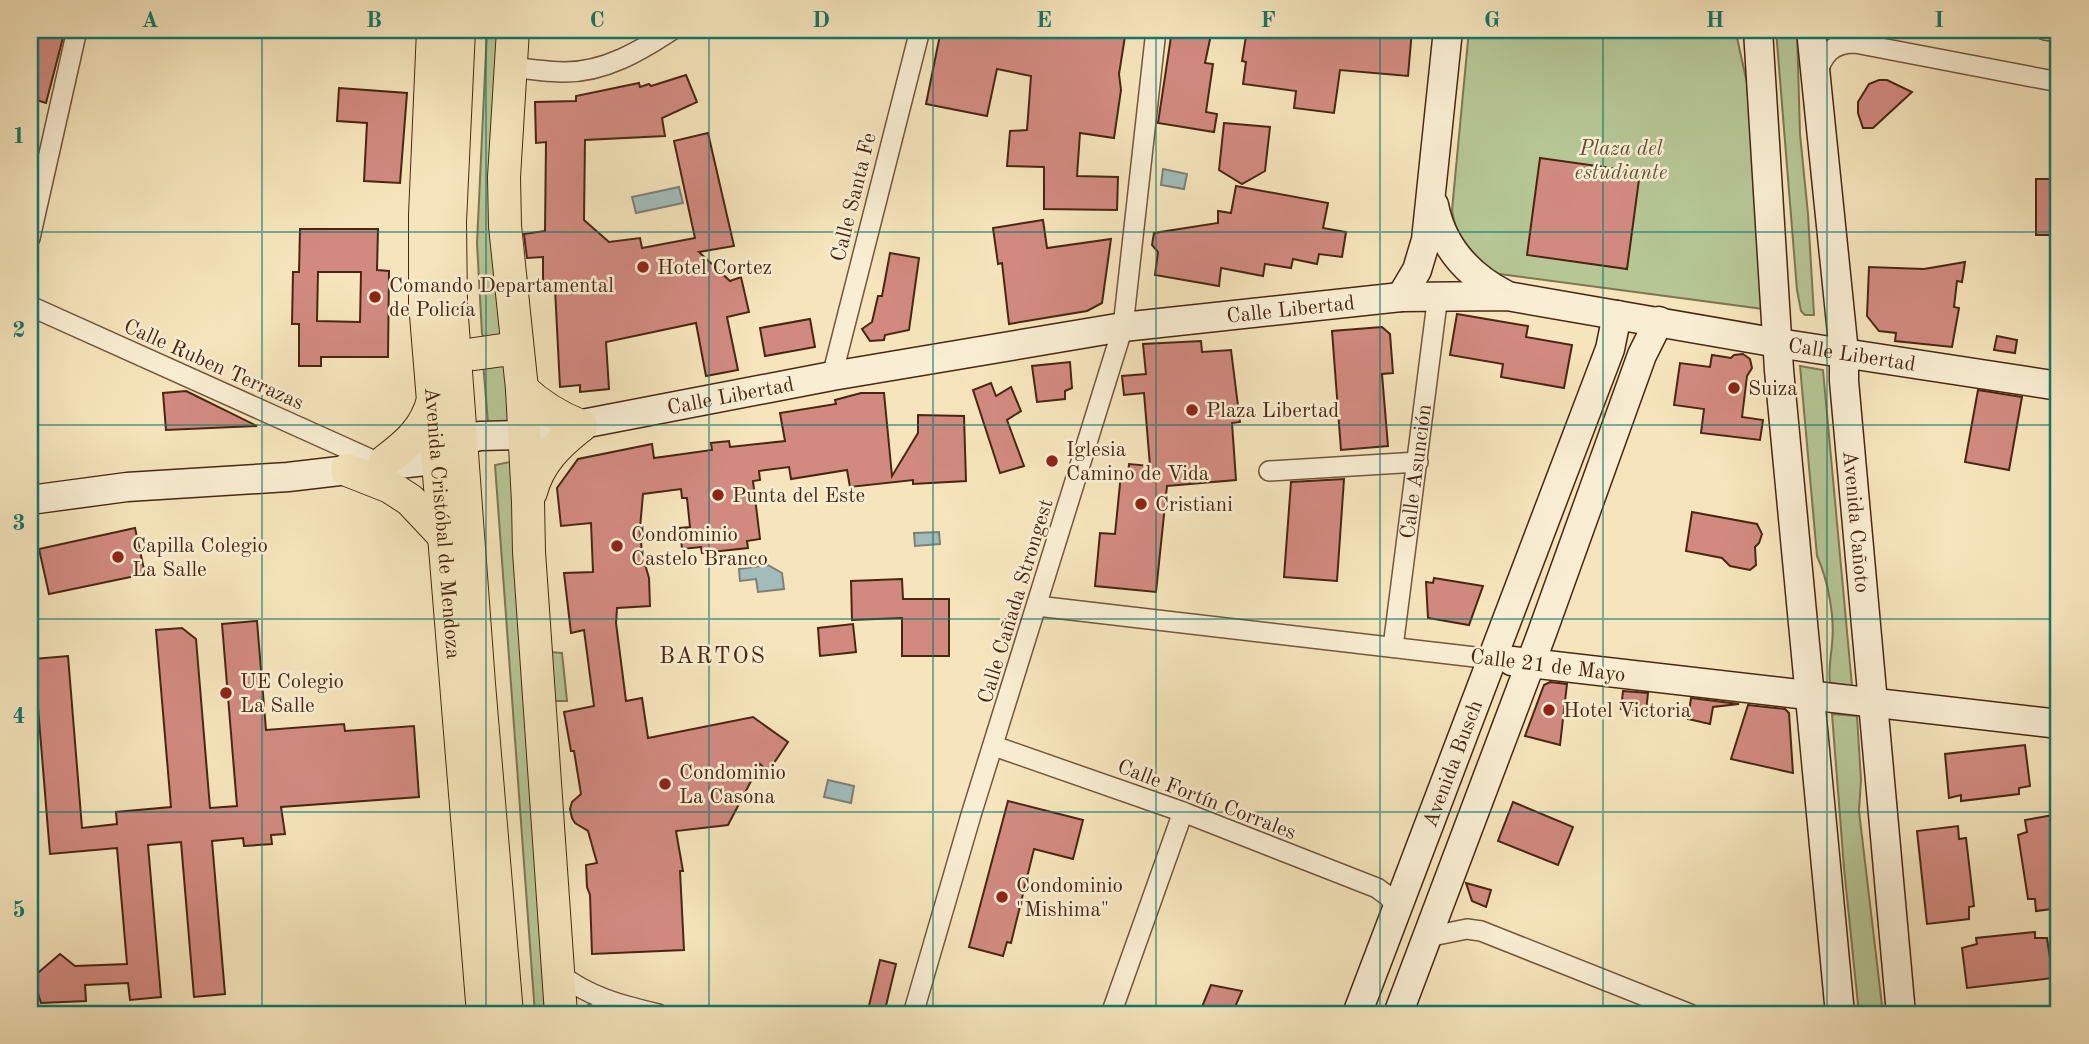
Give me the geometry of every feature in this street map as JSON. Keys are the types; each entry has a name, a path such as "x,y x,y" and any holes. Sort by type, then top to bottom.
{"main road":[{"name":"Avenida Cristóbal de Mendoza","path":"433,30 425,215 425,303 434,399 459,448 524,1014"},
{"name":"Avenida Cristóbal de Mendoza","path":"459,30 450,248 459,448 507,1014"},
{"name":"Avenida Cristóbal de Mendoza","path":"479,30 470,225 474,354 442,534 483,1014"},
{"path":"513,30 504,177 505,226 522,388 528,552 561,1014"},
{"path":"1401,297 1421,260 1433,195 1448,30"},
{"path":"1758,30 1778,343 1840,1014"},
{"name":"Avenida Cañoto","path":"1811,30 1844,353 1844,381 1901,1014"},
{"path":"1433,195 1441,231 1460,261 1487,286 1507,296"},
{"name":"Calle Libertad","path":"459,448 832,376 1122,327 1438,295 1507,296 1778,343 2059,386"},
{"name":"Avenida Busch","path":"1357,1014 1610,349 1617,315"},
{"name":"Avenida Busch","path":"1398,1014 1531,664 1642,355 1659,321"},
{"path":"1610,349 1630,346 1642,355"},
{"path":"474,354 517,348"},
{"path":"522,388 541,406 582,426 550,453 534,481 528,502"},
{"path":"382,462 411,441 422,428 434,399"},
{"path":"347,470 459,448"},
{"path":"30,500 127,488 288,477 347,470 459,448"},
{"path":"347,470 390,487 410,500 442,534"},
{"path":"1506,623 1514,636 1521,640 1529,641 1542,633"},
{"name":"Calle 21 de Mayo","path":"1492,659 2059,724"}],"street":[{"path":"30,238 77,30"},
{"path":"510,67 579,71 621,59 647,47 672,30"},
{"name":"Calle Santa Fe","path":"832,376 920,30"},
{"name":"Calle Cañada Strongest","path":"913,1014 971,815 1122,327 1156,30"},
{"path":"2045,30 2059,32"},
{"path":"1815,81 1820,63 1839,36 1855,43 2059,82"},
{"name":"Calle Asunción","path":"1393,647 1438,295"},
{"name":"Calle Ruben Terrazas","path":"30,306 382,462"},
{"path":"1269,471 1418,462"},
{"name":"Calle 21 de Mayo","path":"1037,606 1492,659"},
{"name":"Calle Fortín Corrales","path":"994,746 1183,812 1377,888 1388,896 1397,908"},
{"path":"1111,1014 1183,812"},
{"path":"1427,937 1468,929 1480,931 1690,1014"},
{"path":"556,972 586,993 620,1005 659,1014"},
{"path":"593,1014 620,1005"}],"green space":[{"path":"487,30 504,30 503,338 486,341 482,334 477,243"},
{"name":"Plaza del estudiante","path":"1469,30 1715,30 1736,33 1754,115 1771,310 1492,273 1477,262 1460,238 1452,210"},
{"path":"1776,30 1797,30 1800,134 1814,315 1805,315 1801,311 1797,290"},
{"path":"508,358 514,420 488,423 483,362"},
{"path":"1800,366 1823,370 1852,686 1830,683 1833,633 1830,599 1817,556"},
{"path":"515,461 551,1014 535,1014 495,465"},
{"path":"549,652 562,653 567,701 554,701"},
{"path":"1832,714 1857,716 1861,780 1859,811 1883,1014 1859,1014"}],"water":[{"path":"1163,169 1187,174 1184,189 1161,185"},
{"path":"679,187 683,203 636,213 632,197"},
{"path":"939,532 940,544 915,546 914,533"},
{"path":"768,565 782,573 784,589 758,592 756,579 740,581 739,569"},
{"path":"828,780 854,786 851,803 824,797"}],"building":[{"path":"30,30 65,30 46,103 30,98"},
{"path":"941,30 1126,30 1114,138 1080,133 1077,176 1118,177 1117,210 1044,209 1044,167 1007,166 1010,131 1027,130 1031,76 997,69 987,116 926,104"},
{"path":"1172,30 1212,30 1205,63 1213,64 1206,112 1217,114 1214,132 1158,123"},
{"path":"1247,30 1412,30 1408,76 1340,70 1334,113 1294,108 1296,91 1243,84 1246,62 1242,61"},
{"path":"686,75 697,102 662,118 665,136 585,140 584,220 609,242 640,238 642,248 695,238 674,141 708,133 734,246 699,252 730,281 741,277 749,312 727,317 738,370 706,376 696,323 606,342 609,389 580,392 580,385 560,387 555,289 543,290 543,257 527,258 524,234 545,231 546,142 536,143 535,102 576,101 576,96 639,83 640,87 649,84 651,86"},
{"path":"1887,80 1912,92 1873,128 1863,128 1858,102 1869,84"},
{"path":"339,88 407,93 400,183 364,181 367,123 337,121"},
{"path":"1224,123 1270,127 1265,171 1242,184 1219,170"},
{"path":"1540,158 1640,172 1627,269 1527,255"},
{"path":"2036,179 2059,179 2059,235 2036,235"},
{"path":"1236,186 1328,203 1323,228 1346,232 1342,257 1319,254 1317,264 1293,259 1291,268 1265,264 1263,276 1221,268 1219,286 1155,275 1158,252 1152,245 1154,233 1218,223 1218,211 1231,213"},
{"path":"1043,220 1047,248 1111,239 1102,303 1087,311 1009,324 1002,263 998,264 993,228"},
{"name":"Comando Departamental de Policía","path":"300,229 378,229 377,270 389,271 388,357 321,357 321,366 299,366 299,324 292,324 293,272 299,272","holes":["318,272 361,272 360,322 317,321"]},
{"path":"890,253 919,258 909,330 885,335 884,340 870,341 862,329 872,322 878,296 882,296"},
{"path":"1965,262 1962,282 1957,281 1954,307 1959,308 1952,347 1895,341 1896,333 1879,331 1867,316 1869,267 1924,269"},
{"path":"1457,314 1528,326 1526,337 1572,345 1564,388 1501,377 1503,364 1450,355"},
{"path":"810,319 815,347 765,356 760,328"},
{"path":"1382,327 1390,334 1393,373 1382,374 1388,446 1341,450 1332,331"},
{"path":"1997,336 2017,340 2015,353 1994,350"},
{"path":"1201,341 1202,352 1231,350 1240,422 1232,423 1236,480 1167,486 1156,592 1095,586 1100,533 1115,534 1121,474 1128,475 1129,464 1150,466 1144,393 1124,395 1122,376 1146,374 1143,344"},
{"path":"1743,354 1750,359 1752,368 1747,376 1742,417 1763,420 1760,440 1701,433 1704,409 1674,405 1680,363 1710,367 1712,355 1731,358"},
{"path":"1070,362 1072,388 1065,391 1065,399 1037,402 1032,366"},
{"path":"991,383 996,396 1011,387 1021,411 1007,420 1024,466 1000,473 973,390"},
{"path":"1978,390 2022,397 2009,470 1965,462"},
{"path":"186,391 257,426 166,430 163,393"},
{"path":"861,393 884,393 892,476 918,433 918,415 964,416 966,481 913,484 913,480 850,487 847,470 791,479 789,467 759,471 760,480 753,481 760,539 747,541 748,548 702,553 701,547 682,549 680,528 690,527 687,498 682,498 681,489 643,494 640,528 642,554 649,578 650,606 617,608 616,623 626,701 642,698 648,738 753,717 788,742 768,772 760,764 728,825 676,831 683,871 680,871 684,950 592,954 586,865 597,863 588,831 575,823 570,809 572,802 581,794 564,712 594,706 584,630 571,633 564,573 593,572 591,523 561,526 557,488 578,459 652,444 654,458 712,450 711,443 729,441 730,447 785,441 780,413 836,404 835,400"},
{"path":"1344,479 1337,581 1284,577 1291,482"},
{"path":"1692,512 1757,524 1762,534 1755,547 1756,565 1750,570 1730,566 1722,558 1686,551"},
{"path":"135,528 145,574 49,594 39,549"},
{"path":"1434,578 1483,586 1469,625 1428,618 1426,582 1433,583"},
{"path":"902,579 903,599 949,599 949,656 902,656 902,618 852,620 851,581"},
{"path":"257,621 266,730 344,724 345,731 414,726 419,797 281,807 285,834 271,835 272,844 244,846 243,838 212,841 225,994 194,997 181,842 148,845 161,997 130,1000 128,983 85,985 86,1001 41,1003 33,977 60,954 75,966 127,964 117,848 50,854 34,659 68,656 82,828 117,824 116,812 171,807 156,630 182,628 196,639 210,808 237,806 222,624"},
{"path":"853,624 856,652 820,656 818,628"},
{"name":"Hotel Victoria","path":"1550,682 1567,684 1560,745 1525,736 1544,685"},
{"path":"1623,691 1648,693 1646,711 1621,709"},
{"path":"1691,698 1739,704 1713,707 1710,724 1688,719"},
{"path":"1748,705 1785,709 1789,713 1793,773 1731,759"},
{"path":"2025,745 2030,786 2019,788 2019,794 1961,801 1961,795 1949,798 1945,754"},
{"name":"Condominio \"Mishima\"","path":"1008,801 1083,820 1073,859 1034,849 1011,943 1007,942 1003,956 969,947"},
{"path":"1513,802 1573,827 1558,865 1498,841"},
{"path":"2059,814 2059,908 2036,911 2035,899 2028,899 2018,835 2027,832 2025,820"},
{"path":"1958,826 1959,839 1966,838 1974,906 1969,907 1969,919 1927,924 1917,831"},
{"path":"1466,883 1491,890 1486,907 1472,901"},
{"path":"2035,932 2035,938 2047,938 2053,978 1967,988 1962,948 1977,944 1976,938"},
{"path":"880,960 896,964 884,1014 867,1014"},
{"path":"1211,985 1242,991 1232,1014 1199,1014"}],"place":[{"name":"Hotel Cortez","path":"643,267"},
{"name":"Comando Departamental de Policía","path":"375,297"},
{"name":"Suiza","path":"1734,388"},
{"name":"Plaza Libertad","path":"1192,410"},
{"name":"Iglesia Camino de Vida","path":"1052,461"},
{"name":"Punta del Este","path":"718,495"},
{"name":"Cristiani","path":"1141,504"},
{"name":"Condominio Castelo Branco","path":"617,546"},
{"name":"Capilla Colegio La Salle","path":"118,557"},
{"name":"UE Colegio La Salle","path":"226,693"},
{"name":"Hotel Victoria","path":"1549,710"},
{"name":"Condominio La Casona","path":"665,784"},
{"name":"Condominio \"Mishima\"","path":"1002,897"}],"district":[{"name":"BARTOS","path":"713,655"}]}
